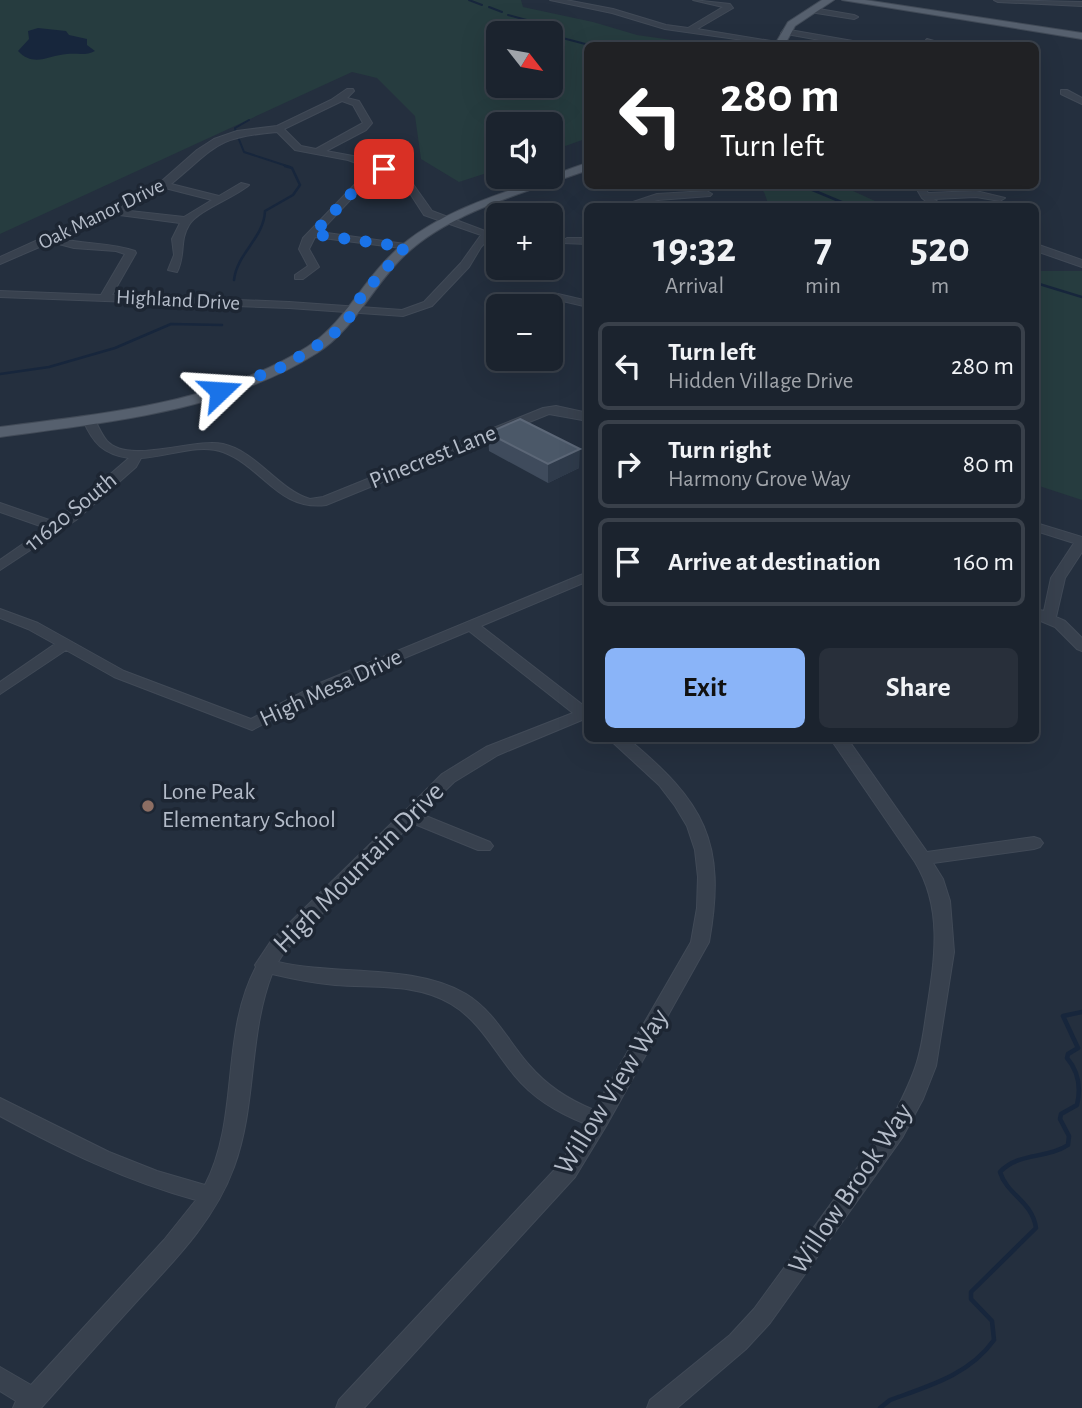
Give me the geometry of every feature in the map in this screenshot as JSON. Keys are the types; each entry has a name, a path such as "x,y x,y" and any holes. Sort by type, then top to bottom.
{"main road":[{"path":"780,42 784,31 829,0"},
{"path":"847,0 1082,36"},
{"path":"0,432 165,406 254,379 315,348 338,330 355,310 371,284 405,247 450,220 584,168"}],"street":[{"path":"554,0 690,30 766,42"},
{"path":"690,30 730,6 696,0"},
{"path":"998,0 1077,3"},
{"path":"813,10 854,17"},
{"path":"784,31 847,42"},
{"path":"351,89 342,99 310,112 279,130 295,147 350,158 384,169 407,182 425,212 450,220"},
{"path":"1064,92 1082,101"},
{"path":"315,153 368,123 356,103 342,99"},
{"name":"Oak Manor Drive","path":"0,261 164,185 214,142 242,134 279,130"},
{"path":"299,276 314,267 304,245 365,179 384,169"},
{"path":"164,185 221,199"},
{"path":"112,211 145,217 186,219 244,185"},
{"path":"922,189 934,203"},
{"path":"636,203 705,190"},
{"path":"925,196 976,194 1000,198"},
{"path":"173,270 179,256 177,239 186,219"},
{"name":"Highland Drive","path":"0,294 403,313 428,304 465,265 477,245 488,235 484,231 450,220"},
{"path":"313,234 405,247"},
{"path":"52,239 74,245 123,248 131,253 105,297"},
{"path":"568,242 584,240"},
{"path":"1039,248 1082,264"},
{"path":"563,298 584,303"},
{"name":"Pinecrest Lane","path":"138,454 189,448 224,448 299,500 309,503 326,501 526,419 556,410 584,416"},
{"path":"89,420 106,447 138,454"},
{"name":"11620 South","path":"0,566 58,527 138,454"},
{"path":"0,507 58,527"},
{"path":"1039,528 1082,541 1055,585 1053,609 1043,615"},
{"name":"High Mesa Drive","path":"0,613 119,674 252,725 325,686 584,578"},
{"path":"1043,615 1060,624 1082,646"},
{"path":"471,626 584,713"},
{"path":"0,689 65,644"},
{"name":"High Mountain Drive","path":"29,1404 175,1243 210,1195 223,1166 230,1140 250,1003 264,965 294,927 448,778 492,751 584,716"},
{"name":"Willow View Way","path":"348,1408 567,1171 700,943 708,910 709,879 705,850 694,823 679,798 655,770 621,742"},
{"name":"Willow Brook Way","path":"659,1408 738,1342 762,1316 895,1132 913,1099 926,1066 945,952 942,901 934,879 922,859 841,742"},
{"path":"407,815 484,846"},
{"path":"922,859 1034,843"},
{"path":"264,965 322,978 405,981 454,996 474,1008 488,1023 529,1080 562,1104 599,1120"},
{"path":"0,1105 113,1165 146,1178 210,1195"},
{"path":"0,1378 29,1404"}],"green space":[{"path":"0,0 521,0 523,7 593,22 637,35 686,42 584,42 584,139 563,147 563,112 486,112 486,173 459,182 421,159 415,116 377,78 352,72 0,234"},
{"path":"760,189 849,189 879,203 768,203"},
{"path":"1039,271 1082,271 1082,500 1039,486"}],"water":[{"path":"38,28 66,31 69,35 87,39 87,45 95,51 30,59 18,51 29,39 28,31"}],"building":[{"path":"520,419 580,449 548,464 488,433"}],"waterway":[{"path":"469,0 482,5"},
{"path":"489,7 502,12"},
{"path":"508,15 530,21"},
{"path":"564,38 584,44"},
{"path":"236,133 235,128 249,120"},
{"path":"238,137 244,152 290,167"},
{"path":"234,280 240,262 264,221 265,211 293,195 300,185 292,168 285,166"},
{"path":"810,189 844,203"},
{"path":"1039,284 1082,297"},
{"path":"0,374 49,367 115,348 171,324 222,325"},
{"path":"880,1408 890,1400 960,1371 984,1352 994,1340 992,1321 971,1299 971,1292 1036,1228 1030,1211 1008,1187 1000,1172 1016,1161 1068,1145 1069,1136 1060,1119 1061,1114 1077,1105 1078,1080 1067,1058 1068,1054 1078,1048 1063,1016 1082,1012"}],"place":[{"name":"Lone Peak Elementary School","path":"148,806"}],"route":[{"path":"220,391 284,366 326,340 346,323 362,295 405,247 313,234 365,179 384,169"}]}
